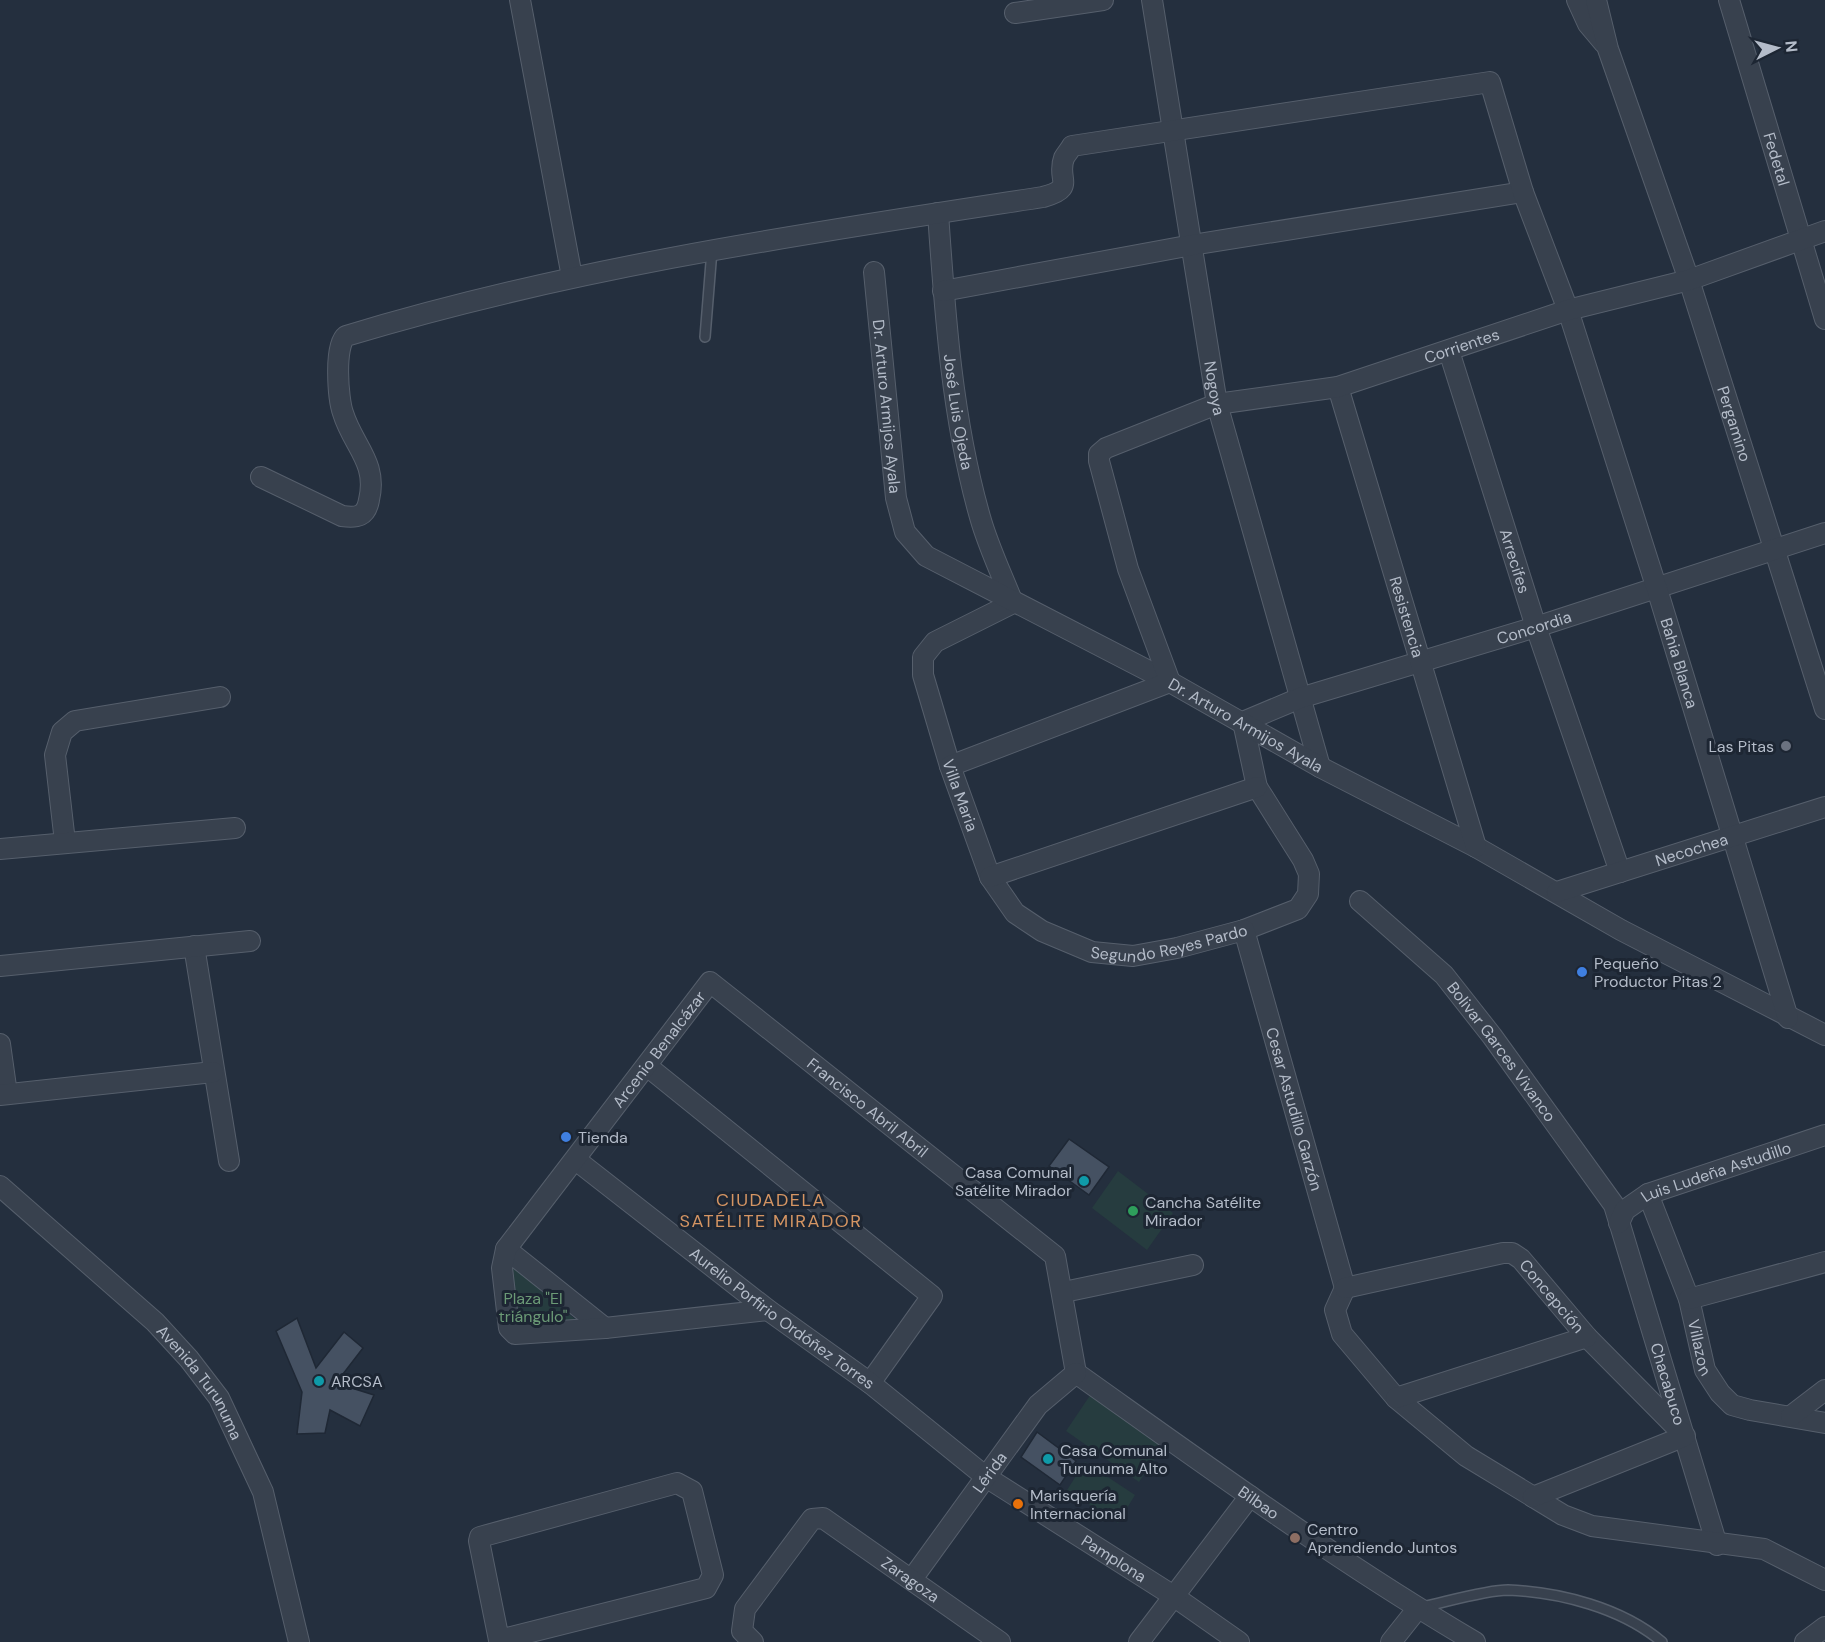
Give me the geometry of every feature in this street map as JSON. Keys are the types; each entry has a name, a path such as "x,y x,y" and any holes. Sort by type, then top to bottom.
{"street":[{"path":"520,0 572,277"},
{"path":"1014,13 1103,0"},
{"name":"Nogoya","path":"1152,0 1217,404 1320,767"},
{"path":"1577,0 1588,24 1608,49"},
{"path":"1596,0 1608,49"},
{"name":"Fedetal","path":"1729,0 1825,319"},
{"name":"Pergamino","path":"1608,49 1689,280 1825,709"},
{"name":"Bahia Blanca","path":"1173,129 1490,82 1523,192 1568,310 1657,589 1788,1018"},
{"path":"261,477 342,516 356,518 362,515 369,504 372,475 343,414 338,354 342,339 439,309 572,277 712,250 1058,193 1065,183 1063,159 1072,146 1173,129"},
{"path":"943,291 1192,245 1523,192"},
{"name":"José Luis Ojeda","path":"938,213 943,291 960,435 981,519 1013,603"},
{"name":"Corrientes","path":"1170,682 1128,569 1099,461 1099,454 1106,448 1217,404 1338,387 1568,310 1689,280 1825,231"},
{"name":"Dr. Arturo Armijos Ayala","path":"874,272 896,498 905,532 926,556 1013,603 1170,682 1320,767 1476,847 1621,930 1788,1018 1825,1035"},
{"name":"Arrecifes","path":"1449,351 1536,627 1620,872"},
{"name":"Resistencia","path":"1338,387 1476,847"},
{"name":"Concordia","path":"1244,722 1299,698 1536,627 1825,533"},
{"name":"Villa Maria","path":"1013,603 934,642 923,657 923,675 950,766 990,877 1016,913 1042,930"},
{"path":"950,766 1170,682"},
{"path":"65,842 55,755 62,732 75,722 220,697"},
{"path":"990,877 1257,787 1244,722"},
{"name":"Segundo Reyes Pardo","path":"1042,930 1092,952 1132,956 1177,948 1244,930 1298,909 1308,894 1309,874 1303,860 1257,787"},
{"name":"Necochea","path":"1557,892 1825,807"},
{"path":"0,849 235,828"},
{"name":"Bolivar Garces Vivanco","path":"1360,901 1444,975 1606,1191 1614,1205 1619,1223"},
{"name":"Cesar Astudillo Garzón","path":"1244,930 1346,1288"},
{"path":"0,966 250,941"},
{"path":"194,946 229,1161"},
{"name":"Arcenio Benalcázar","path":"506,1249 710,982"},
{"name":"Francisco Abril Abril","path":"710,982 1055,1256 1064,1292"},
{"path":"0,1044 3,1094 213,1072"},
{"path":"647,1066 932,1296 870,1383"},
{"name":"Luis Ludeña Astudillo","path":"1619,1223 1625,1210 1648,1194 1825,1135"},
{"name":"Aurelio Porfirio Ordóñez Torres","path":"576,1160 768,1310 870,1383 986,1477"},
{"name":"Avenida Turunuma","path":"0,1186 155,1322 189,1359 219,1398 263,1492 299,1642"},
{"name":"Villazon","path":"1648,1194 1689,1299 1705,1370 1720,1393 1732,1405 1825,1423"},
{"name":"Chacabuco","path":"1619,1223 1717,1545"},
{"path":"605,1328 506,1249 502,1268 511,1332 515,1334 605,1328 768,1310"},
{"name":"Concepción","path":"1346,1288 1503,1253 1512,1253 1521,1259 1587,1337 1685,1436"},
{"path":"1689,1299 1825,1262"},
{"path":"1076,1373 1064,1292 1193,1264"},
{"path":"1346,1288 1335,1310 1342,1334 1396,1398 1466,1456 1533,1497 1563,1515 1592,1526 1717,1545 1764,1549 1825,1580"},
{"path":"1396,1398 1587,1337"},
{"name":"Lérida","path":"912,1580 1038,1405 1076,1373"},
{"name":"Bilbao","path":"1076,1373 1250,1496 1418,1608 1476,1642"},
{"path":"1791,1416 1825,1390"},
{"path":"1533,1497 1685,1436"},
{"name":"Pamplona","path":"986,1477 1172,1595 1239,1642"},
{"path":"677,1483 692,1491 713,1575 706,1588 500,1641 480,1537 677,1483"},
{"path":"1139,1642 1172,1595 1250,1496"},
{"name":"Zaragoza","path":"749,1640 741,1621 745,1609 812,1520 823,1518 999,1642"},
{"path":"1391,1642 1418,1608"},
{"path":"1805,1642 1825,1628"}],"lane":[{"path":"705,338 712,250"},
{"path":"1418,1608 1506,1590 1583,1602 1621,1616 1650,1631 1662,1642"}],"green space":[{"name":"Cancha Satélite Mirador","path":"1118,1171 1173,1213 1147,1250 1092,1208"},
{"name":"Plaza \"El triángulo\"","path":"513,1267 576,1320 516,1325"},
{"path":"1093,1391 1166,1442 1139,1482 1066,1431"},
{"path":"1085,1462 1135,1495 1118,1523 1067,1490"}],"building":[{"name":"Casa Comunal Satélite Mirador","path":"1069,1139 1109,1167 1089,1195 1049,1166"},
{"name":"ARCSA","path":"297,1318 316,1368 344,1332 363,1348 336,1383 374,1395 360,1426 330,1410 325,1433 297,1434 302,1392 276,1331"},
{"name":"Casa Comunal Turunuma Alto","path":"1037,1432 1076,1461 1060,1485 1021,1457"}],"place":[{"name":"Las Pitas","path":"1786,746"},
{"name":"Pequeño Productor Pitas 2","path":"1582,972"},
{"name":"Tienda","path":"566,1137"},
{"name":"Casa Comunal Satélite Mirador","path":"1084,1181"},
{"name":"Cancha Satélite Mirador","path":"1133,1211"},
{"name":"ARCSA","path":"319,1381"},
{"name":"Casa Comunal Turunuma Alto","path":"1048,1459"},
{"name":"Marisquería Internacional","path":"1018,1504"},
{"name":"Centro Aprendiendo Juntos","path":"1295,1538"}],"district":[{"name":"CIUDADELA SATÉLITE MIRADOR","path":"771,1210"}]}
